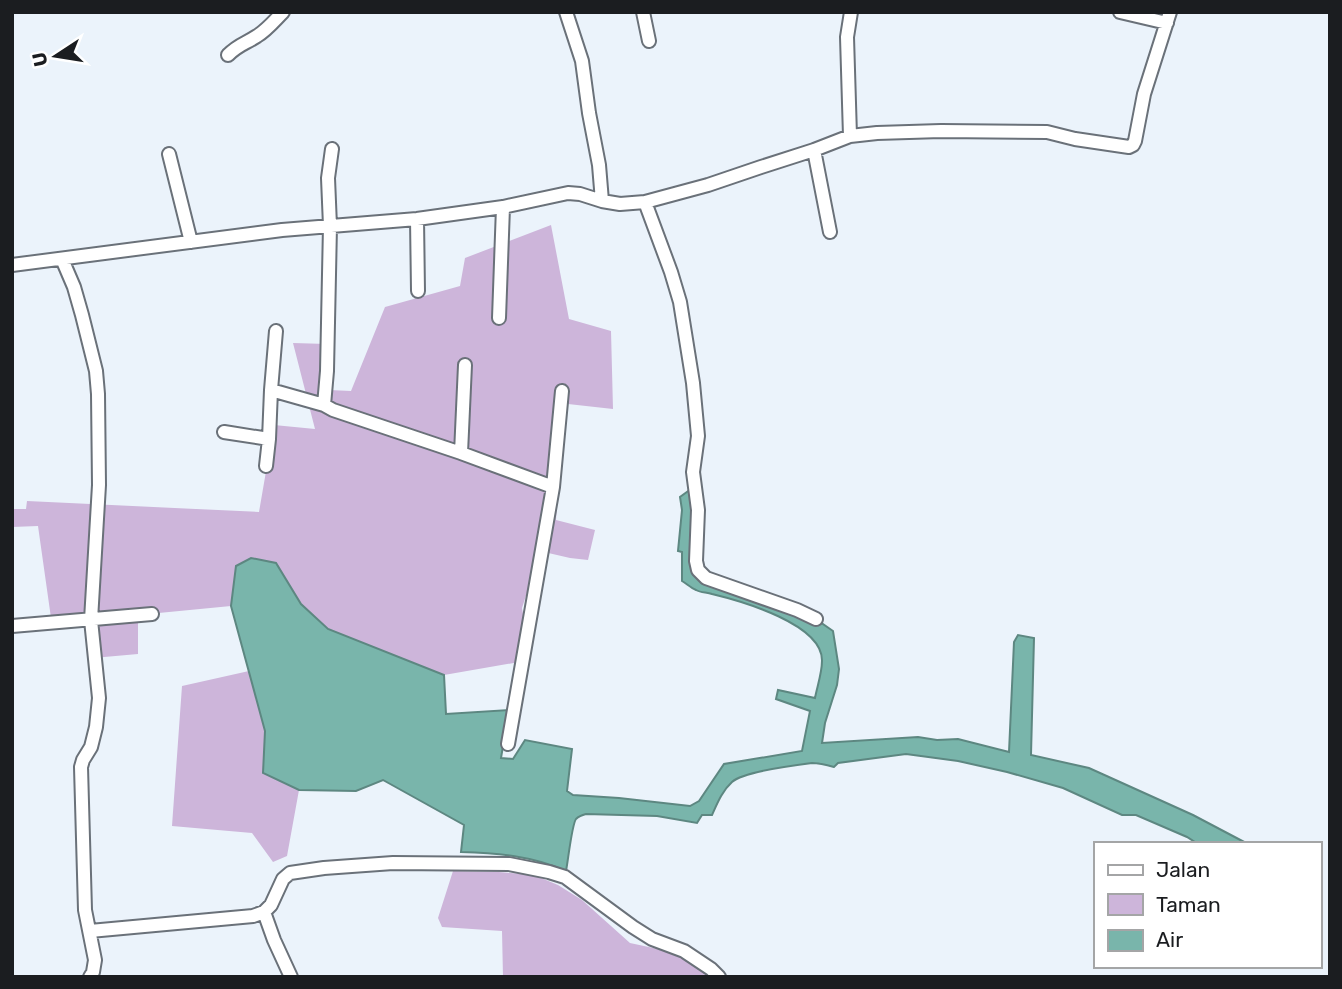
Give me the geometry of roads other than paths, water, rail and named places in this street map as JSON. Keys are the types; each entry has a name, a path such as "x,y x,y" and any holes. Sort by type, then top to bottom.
{"street":[{"path":"228,55 237,45 267,29 284,12"},
{"path":"566,12 582,61 602,201"},
{"path":"643,12 649,41"},
{"path":"850,136 847,37 851,12"},
{"path":"12,265 282,230 417,219 503,207 568,193 620,204 645,202 708,185 850,136 877,133 1046,132 1129,147 1135,141 1143,94 1168,18 1120,12"},
{"path":"324,405 330,226 328,178 332,149"},
{"path":"814,150 830,232"},
{"path":"169,154 191,242"},
{"path":"645,202 680,302 693,383 698,436 693,472 698,510 698,570 706,578 816,619"},
{"path":"499,318 503,207"},
{"path":"417,219 418,291"},
{"path":"62,259 82,315 96,372 98,394 99,485 91,620 98,706 91,747 81,767 85,910 95,960 90,977"},
{"path":"266,466 276,331"},
{"path":"461,453 465,365"},
{"path":"271,390 324,405 553,487"},
{"path":"508,744 553,487 562,391"},
{"path":"224,432 269,439"},
{"path":"12,626 152,614"},
{"path":"90,931 264,912 275,898 283,878 290,873 393,863 509,864 565,877 652,939 684,951 719,977"},
{"path":"264,912 290,977"}],"water":[{"path":"691,489 695,499 693,566 817,620 833,631 839,669 822,743 918,737 958,739 1009,752 1014,642 1018,635 1034,638 1031,755 1089,768 1193,815 1244,842 1195,842 1136,815 1122,815 1063,788 958,761 906,754 838,763 834,767 812,763 747,775 732,782 712,815 702,815 697,823 657,816 583,815 575,822 566,871 515,856 461,852 464,825 383,780 356,791 299,790 263,773 265,731 231,606 236,566 251,558 276,563 301,604 328,629 444,675 446,714 509,710 501,758 513,759 525,740 572,749 567,791 573,795 690,806 699,801 724,764 802,751 810,711 776,699 778,690 815,698 822,666 819,648 795,625 778,616 742,602 698,591 682,581 682,552 678,551 682,510 680,497"}]}
